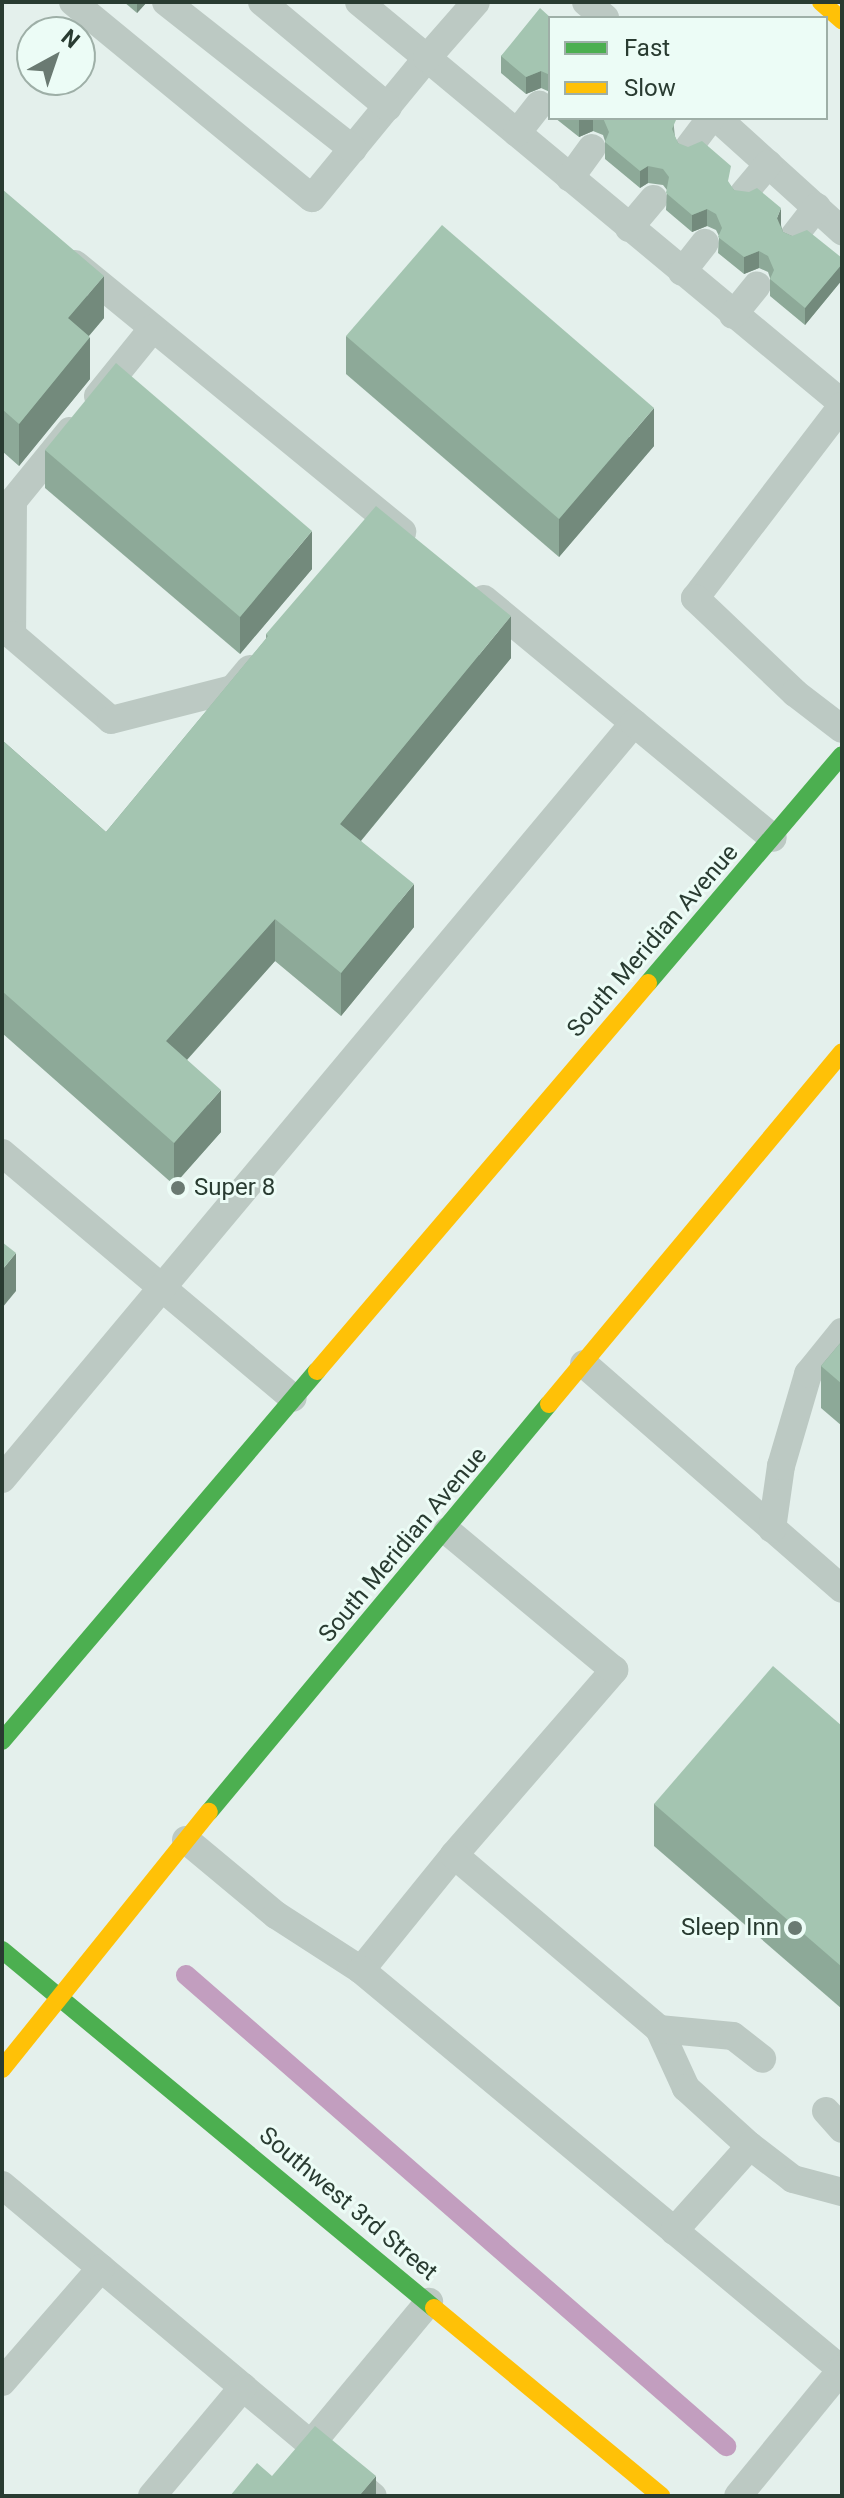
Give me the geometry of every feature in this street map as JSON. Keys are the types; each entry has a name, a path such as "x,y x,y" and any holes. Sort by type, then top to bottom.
{"main road":[{"path":"821,2 842,20"},
{"name":"South Meridian Avenue","path":"2,1741 842,755"},
{"name":"South Meridian Avenue","path":"2,2069 186,1840 841,1058"},
{"name":"Southwest 3rd Street","path":"2,1950 661,2496"}],"lane":[{"path":"73,2 312,198 476,2"},
{"path":"166,2 353,149"},
{"path":"262,2 388,107"},
{"path":"359,2 842,405 695,598 795,693 842,729"},
{"path":"586,2 603,16"},
{"path":"517,133 539,105"},
{"path":"689,147 712,120"},
{"path":"716,120 842,231"},
{"path":"570,178 592,148"},
{"path":"744,193 768,164"},
{"path":"629,228 653,199"},
{"path":"794,236 817,207"},
{"path":"48,242 428,554"},
{"path":"682,272 705,243"},
{"path":"733,315 757,285"},
{"path":"153,328 13,501 12,635 111,720 233,689 263,654"},
{"path":"360,537 380,514"},
{"path":"465,584 773,838"},
{"path":"2,1479 634,723"},
{"path":"2,1153 293,1398"},
{"path":"772,1529 781,1466 808,1374 842,1332"},
{"path":"584,1364 842,1589"},
{"path":"361,1970 454,1855 614,1670 447,1531"},
{"path":"186,1840 276,1915 361,1970 842,2370 738,2496"},
{"path":"454,1855 659,2029 686,2088 750,2146 793,2179 842,2192"},
{"path":"659,2029 733,2036 762,2059"},
{"path":"674,2231 750,2146"},
{"path":"2,2185 373,2496"},
{"path":"2,2382 101,2268"},
{"path":"311,2444 429,2302"},
{"path":"152,2496 243,2387"}],"building":[{"path":"540,8 549,16 548,74 541,71 526,77 501,56"},
{"path":"604,120 676,120 672,129 678,143 688,147 702,141 731,166 728,181 734,190 749,192 757,188 781,208 777,218 783,232 792,236 807,230 842,258 842,264 805,308 770,279 774,270 768,256 759,251 744,257 718,237 722,228 716,214 707,209 692,215 666,193 669,177 663,169 648,166 640,171 605,142 609,132"},
{"path":"2,189 104,276 68,318 90,337 19,424 2,409"},
{"path":"442,225 654,408 559,519 346,336"},
{"path":"116,363 312,531 240,617 45,450"},
{"path":"376,506 511,616 340,824 414,884 341,973 275,919 166,1041 221,1090 174,1143 2,991 2,740 106,832 268,636 266,634"},
{"path":"2,1242 16,1253 2,1270"},
{"path":"842,1341 842,1384 821,1366"},
{"name":"Sleep Inn","path":"773,1666 842,1726 842,1967 654,1804"},
{"path":"315,2426 376,2476 359,2496 230,2496 257,2463 272,2476"}],"waterway":[{"path":"186,1975 726,2446"}],"traffic: fast":[{"path":"648,983 842,755"},
{"path":"2,1741 317,1371"},
{"path":"209,1812 549,1404"},
{"path":"2,1950 434,2308"}],"traffic: slow":[{"path":"821,2 842,20"},
{"path":"317,1371 648,983"},
{"path":"549,1404 842,1052"},
{"path":"2,2069 209,1812"},
{"path":"434,2308 661,2496"}],"place":[{"name":"Super 8","path":"178,1188"},
{"name":"Sleep Inn","path":"795,1928"}]}
